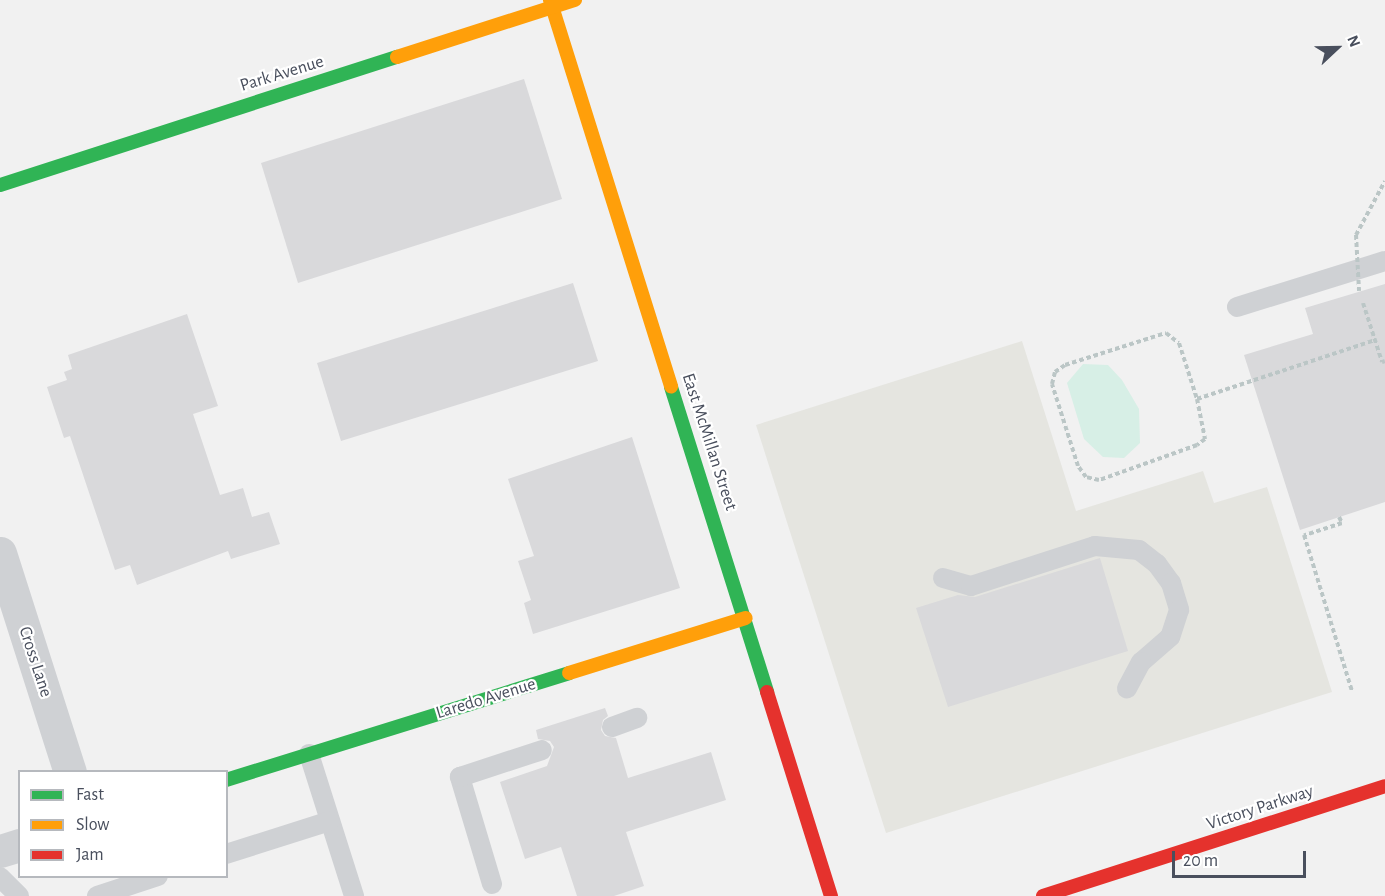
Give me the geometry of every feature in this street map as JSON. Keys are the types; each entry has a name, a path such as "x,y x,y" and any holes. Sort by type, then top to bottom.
{"street":[{"name":"Park Avenue","path":"0,185 551,4 575,0"},
{"name":"East McMillan Street","path":"551,4 746,618 831,896"},
{"name":"Cross Lane","path":"0,553 70,770"},
{"name":"Laredo Avenue","path":"228,779 746,618"},
{"name":"Victory Parkway","path":"1043,896 1385,786"},
{"path":"0,851 18,846"}],"lane":[{"path":"1237,307 1385,261"},
{"path":"943,578 971,586 1095,546 1139,550 1157,564 1171,583 1179,610 1170,637 1141,662 1127,688"},
{"path":"612,727 637,718"},
{"path":"492,884 459,777 542,750"},
{"path":"309,753 354,896"},
{"path":"228,853 330,821"},
{"path":"0,877 19,896"},
{"path":"97,896 152,878"}],"path":[{"path":"1385,181 1356,235 1359,291 1382,362 1385,361"},
{"path":"1166,333 1179,342 1197,399 1205,439 1197,445 1099,480 1086,477 1077,466 1052,384 1055,372 1065,365 1166,333"},
{"path":"1197,399 1375,340"},
{"path":"1339,517 1342,523 1304,535 1352,691"}],"shaded area":[{"path":"1022,341 1076,511 1203,471 1214,503 1267,487 1332,692 886,833 756,425"}],"green space":[{"path":"1083,364 1108,365 1122,380 1139,409 1140,443 1124,458 1103,457 1084,439 1067,383"}],"building":[{"path":"524,79 562,199 298,283 261,163"},
{"path":"573,283 598,361 341,441 317,363"},
{"path":"1385,284 1385,502 1300,530 1244,355 1313,334 1305,308"},
{"path":"187,314 218,406 193,414 220,495 243,488 252,517 269,512 280,544 231,559 228,551 137,585 130,565 115,570 70,436 64,438 47,387 67,380 64,372 72,369 68,355"},
{"path":"632,437 680,588 533,634 524,603 531,600 518,561 534,556 508,479"},
{"path":"1100,558 1128,651 948,707 916,608 958,595 975,597"},
{"path":"605,708 608,716 603,720 601,730 605,736 616,738 628,778 711,752 726,800 626,832 644,886 614,896 577,896 561,847 525,859 500,782 547,766 554,747 550,741 538,739 536,730"}],"traffic: fast":[{"path":"0,185 397,57"},
{"path":"671,387 767,692"},
{"path":"228,779 569,673"}],"traffic: slow":[{"path":"550,0 671,387"},
{"path":"397,57 575,0"},
{"path":"569,673 746,618"}],"traffic: jam":[{"path":"767,692 831,896"},
{"path":"1043,896 1385,786"}]}
